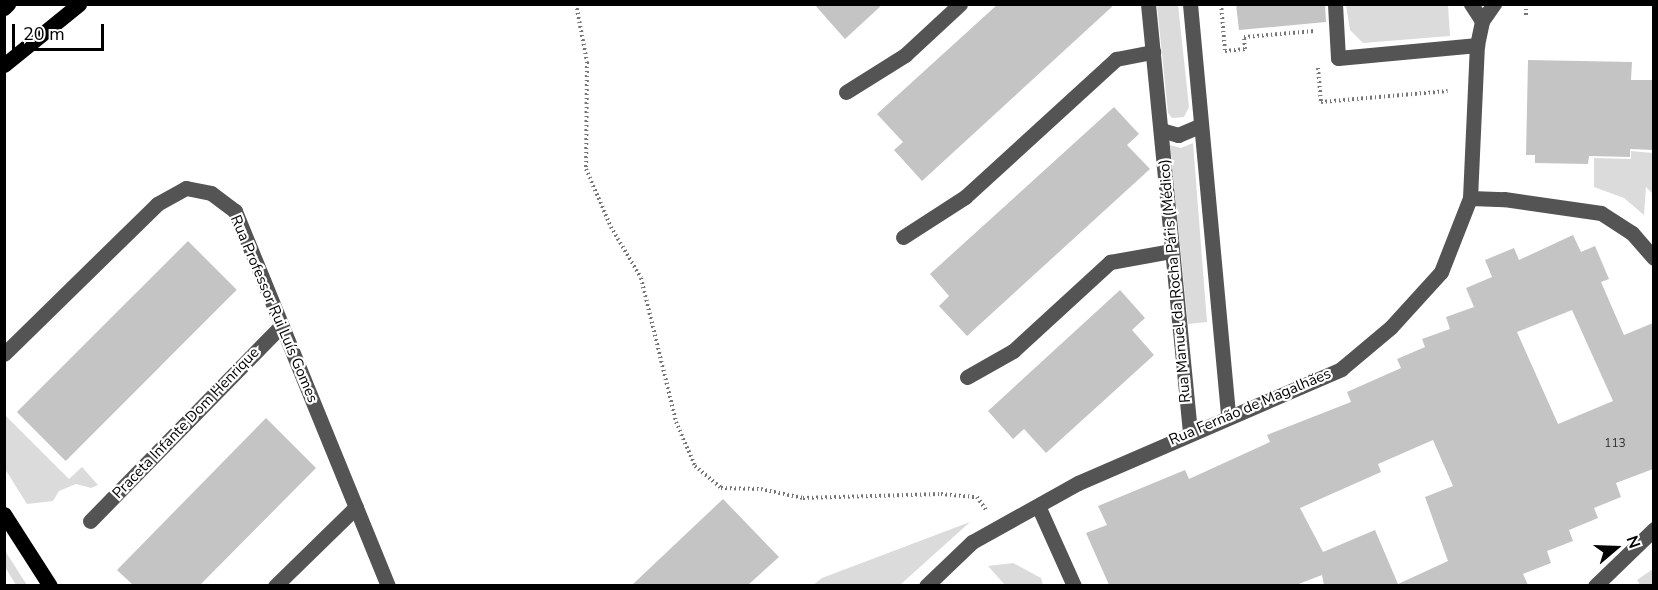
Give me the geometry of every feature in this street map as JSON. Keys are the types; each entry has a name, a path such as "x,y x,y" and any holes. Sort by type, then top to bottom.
{"main road":[{"path":"4,8 8,4"},
{"path":"4,65 79,4"},
{"path":"4,514 50,585"}],"street":[{"path":"846,92 904,55 960,4"},
{"name":"Rua Manuel da Rocha Páris (Médico)","path":"1148,4 1190,432"},
{"path":"1190,4 1228,416"},
{"path":"1335,4 1338,58 1477,45"},
{"path":"1471,4 1482,21"},
{"name":"Rua Fernão de Magalhães","path":"926,585 972,542 1039,508 1078,483 1190,432 1341,369 1391,327 1441,272 1470,198 1477,45 1482,21 1494,4"},
{"path":"903,237 964,198 1116,58 1153,52"},
{"path":"1161,130 1178,135 1201,125"},
{"name":"Rua Professor Rui Luís Gomes","path":"4,354 157,204 186,188 211,193 235,210 388,585"},
{"path":"1470,198 1504,199 1601,213 1632,233 1653,258"},
{"path":"968,378 1012,351 1110,262 1172,250"},
{"name":"Praceta Infante Dom Henrique","path":"90,521 282,325"},
{"path":"275,585 356,507"},
{"path":"1039,508 1074,585"},
{"path":"1595,585 1653,530"}],"path":[{"path":"576,4 587,62 586,169 611,227 641,278 676,422 695,466 721,488 761,489 803,498 941,494 976,497 998,528"},
{"path":"1221,4 1225,51 1245,50 1244,37 1315,31 1316,43"},
{"path":"1526,4 1526,15"},
{"path":"1317,55 1321,102 1448,91"}],"shaded area":[{"path":"1157,5 1178,5 1189,107 1184,117 1172,118 1168,113"},
{"path":"1346,5 1448,5 1450,36 1363,43 1350,30"},
{"path":"1193,143 1207,322 1188,324 1170,145 1181,148"},
{"path":"1631,151 1653,153 1653,194 1646,187 1644,215 1624,198 1594,187 1594,158 1631,159"},
{"path":"5,415 69,479 82,467 98,485 91,488 76,484 59,491 53,501 27,504 5,469"},
{"path":"970,522 900,585 813,585 822,578"},
{"path":"5,551 27,585 16,585 5,567"},
{"path":"1013,563 1041,578 1043,585 1005,585 988,566"},
{"path":"1653,569 1653,585 1640,585 1637,580"}],"building":[{"path":"814,4 883,4 845,39"},
{"path":"998,4 1115,4 922,181 894,150 903,142 877,114"},
{"path":"1236,4 1325,4 1326,22 1239,30"},
{"path":"1528,60 1632,62 1631,80 1653,80 1653,150 1630,149 1630,157 1589,156 1588,164 1535,163 1535,155 1526,155"},
{"path":"1114,107 1139,134 1127,145 1150,169 967,336 939,306 949,296 930,274"},
{"path":"1573,235 1581,252 1595,246 1609,279 1601,282 1624,335 1653,323 1653,469 1616,483 1621,497 1594,508 1598,518 1569,530 1573,541 1547,551 1551,563 1523,574 1528,585 1324,585 1322,575 1296,585 1109,585 1086,533 1107,525 1098,506 1185,470 1189,479 1270,442 1267,435 1351,402 1347,392 1401,368 1397,359 1425,347 1422,339 1450,329 1446,317 1474,307 1466,288 1492,277 1485,260 1514,248 1519,260","holes":["1572,310 1613,401 1558,424 1517,332","1433,440 1453,486 1425,497 1448,561 1398,584 1375,530 1323,552 1300,508 1381,472 1378,464"]},
{"path":"188,241 237,290 66,461 17,412"},
{"path":"1120,290 1145,318 1132,330 1154,355 1046,453 1024,429 1013,439 988,411"},
{"path":"266,418 316,468 200,585 133,585 117,570"},
{"path":"723,499 779,557 748,585 632,585"}]}
